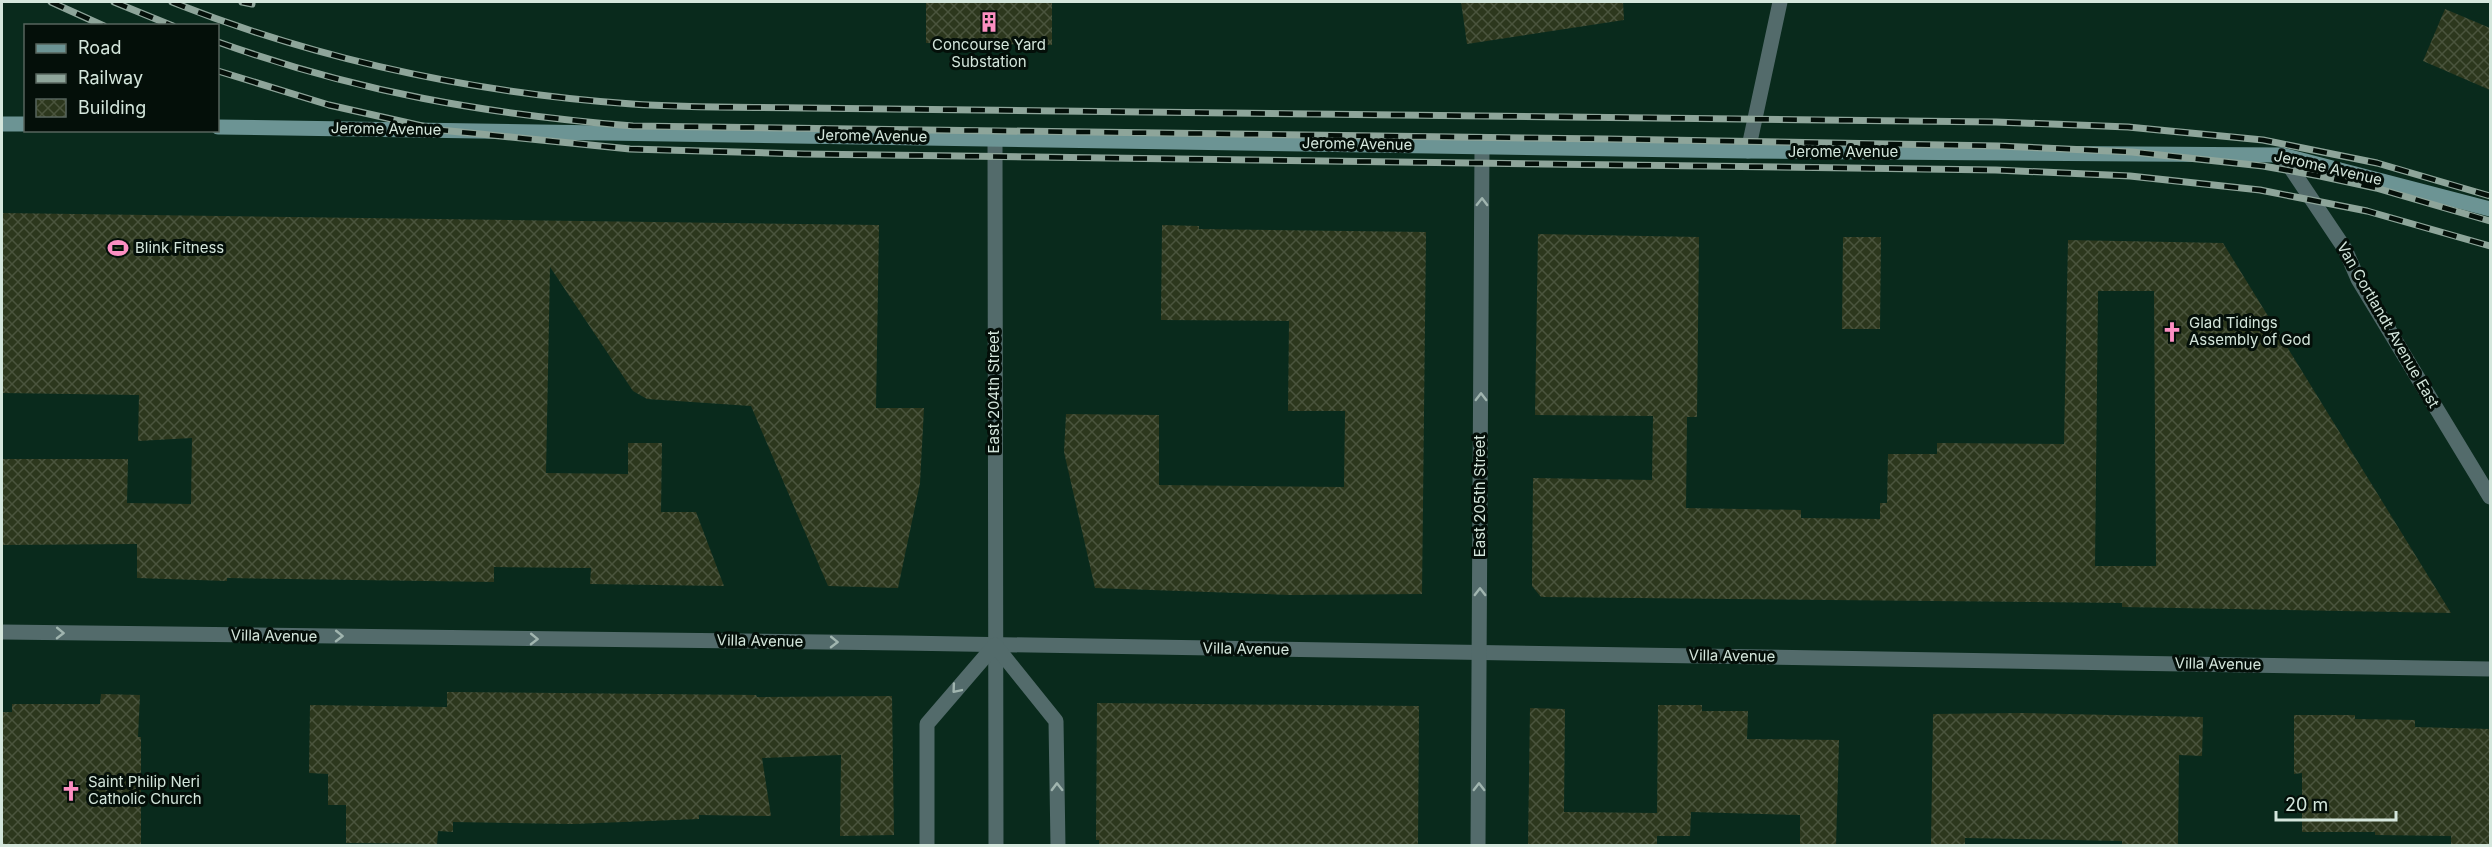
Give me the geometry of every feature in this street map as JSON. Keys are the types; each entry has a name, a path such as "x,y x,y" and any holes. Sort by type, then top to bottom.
{"main road":[{"path":"2,124 24,124"},
{"name":"Jerome Avenue","path":"219,127 1748,151 2282,155 2490,209"}],"street":[{"path":"1748,151 1780,2"},
{"name":"East 204th Street","path":"995,138 996,846"},
{"name":"East 205th Street","path":"1478,846 1482,146"},
{"name":"Van Cortlandt Avenue East","path":"2282,155 2345,249 2358,279 2490,497"},
{"name":"Villa Avenue","path":"2,632 1479,652 2490,669"},
{"path":"927,846 927,724 995,645 1056,721 1058,846"}],"building":[{"name":"Concourse Yard Substation","path":"926,2 1052,2 1052,45 926,43"},
{"path":"1461,2 1623,2 1624,20 1467,44"},
{"path":"2445,9 2490,28 2490,90 2423,61"},
{"path":"2,213 879,225 876,408 924,408 920,483 898,588 828,586 751,406 647,399 633,391 550,267 546,473 628,474 628,443 662,443 661,512 696,512 724,586 590,584 591,568 494,567 494,582 227,578 227,581 137,578 137,544 2,545 2,459 128,459 127,503 191,504 192,438 138,441 139,395 2,393"},
{"path":"1162,225 1199,226 1199,229 1426,232 1422,594 1290,595 1095,588 1064,452 1066,414 1159,415 1159,485 1344,487 1345,411 1288,411 1289,321 1161,320"},
{"path":"1538,234 1699,237 1697,417 1687,417 1686,508 1801,510 1801,518 1880,519 1880,503 1887,503 1888,454 1937,454 1937,443 2064,444 2068,240 2223,243 2451,613 2122,607 2122,603 1541,597 1532,586 1533,478 1652,480 1653,416 1535,415","holes":["2098,291 2154,291 2156,566 2095,566"]},
{"path":"1843,237 1881,237 1880,329 1842,329"},
{"path":"447,692 756,695 757,697 892,696 894,835 840,836 841,755 762,758 771,816 699,815 699,819 573,824 453,822 453,832 438,831 437,844 346,843 346,805 328,805 328,774 309,773 310,705 447,707"},
{"name":"Saint Philip Neri Catholic Church","path":"101,694 140,695 138,737 141,737 141,846 2,846 2,712 12,712 12,704 100,704"},
{"path":"1097,703 1419,706 1418,846 1099,846 1099,840 1096,840"},
{"path":"1658,705 1702,705 1702,711 1748,711 1747,739 1839,740 1836,846 1800,846 1800,815 1691,812 1690,836 1657,836 1657,846 1528,846 1530,708 1565,709 1564,812 1657,813 1657,824"},
{"path":"2023,713 2203,717 2202,756 2179,755 2178,846 2122,846 2122,841 1965,838 1965,846 1931,846 1933,714"},
{"path":"2294,715 2355,715 2355,719 2415,720 2415,727 2490,729 2490,846 2451,846 2451,836 2375,835 2375,832 2302,832 2302,773 2294,774"}],"railway":[{"path":"51,2 100,24"},
{"path":"114,2 168,24"},
{"path":"172,2 283,41 398,71 514,92 632,104 718,107 1996,122 2128,127 2263,140 2377,163 2490,196"},
{"path":"242,2 252,4"},
{"path":"219,42 321,75 422,98 526,115 633,126 1607,139 1998,146 2132,152 2263,166 2320,176 2376,188 2490,221"},
{"path":"219,71 329,105 440,130 630,149 804,154 1996,170 2130,176 2260,190 2367,211 2490,246"}],"place":[{"name":"Concourse Yard Substation","path":"989,22"},
{"name":"Blink Fitness","path":"118,248"},
{"name":"Glad Tidings Assembly of God","path":"2172,332"},
{"name":"Saint Philip Neri Catholic Church","path":"71,791"}]}
